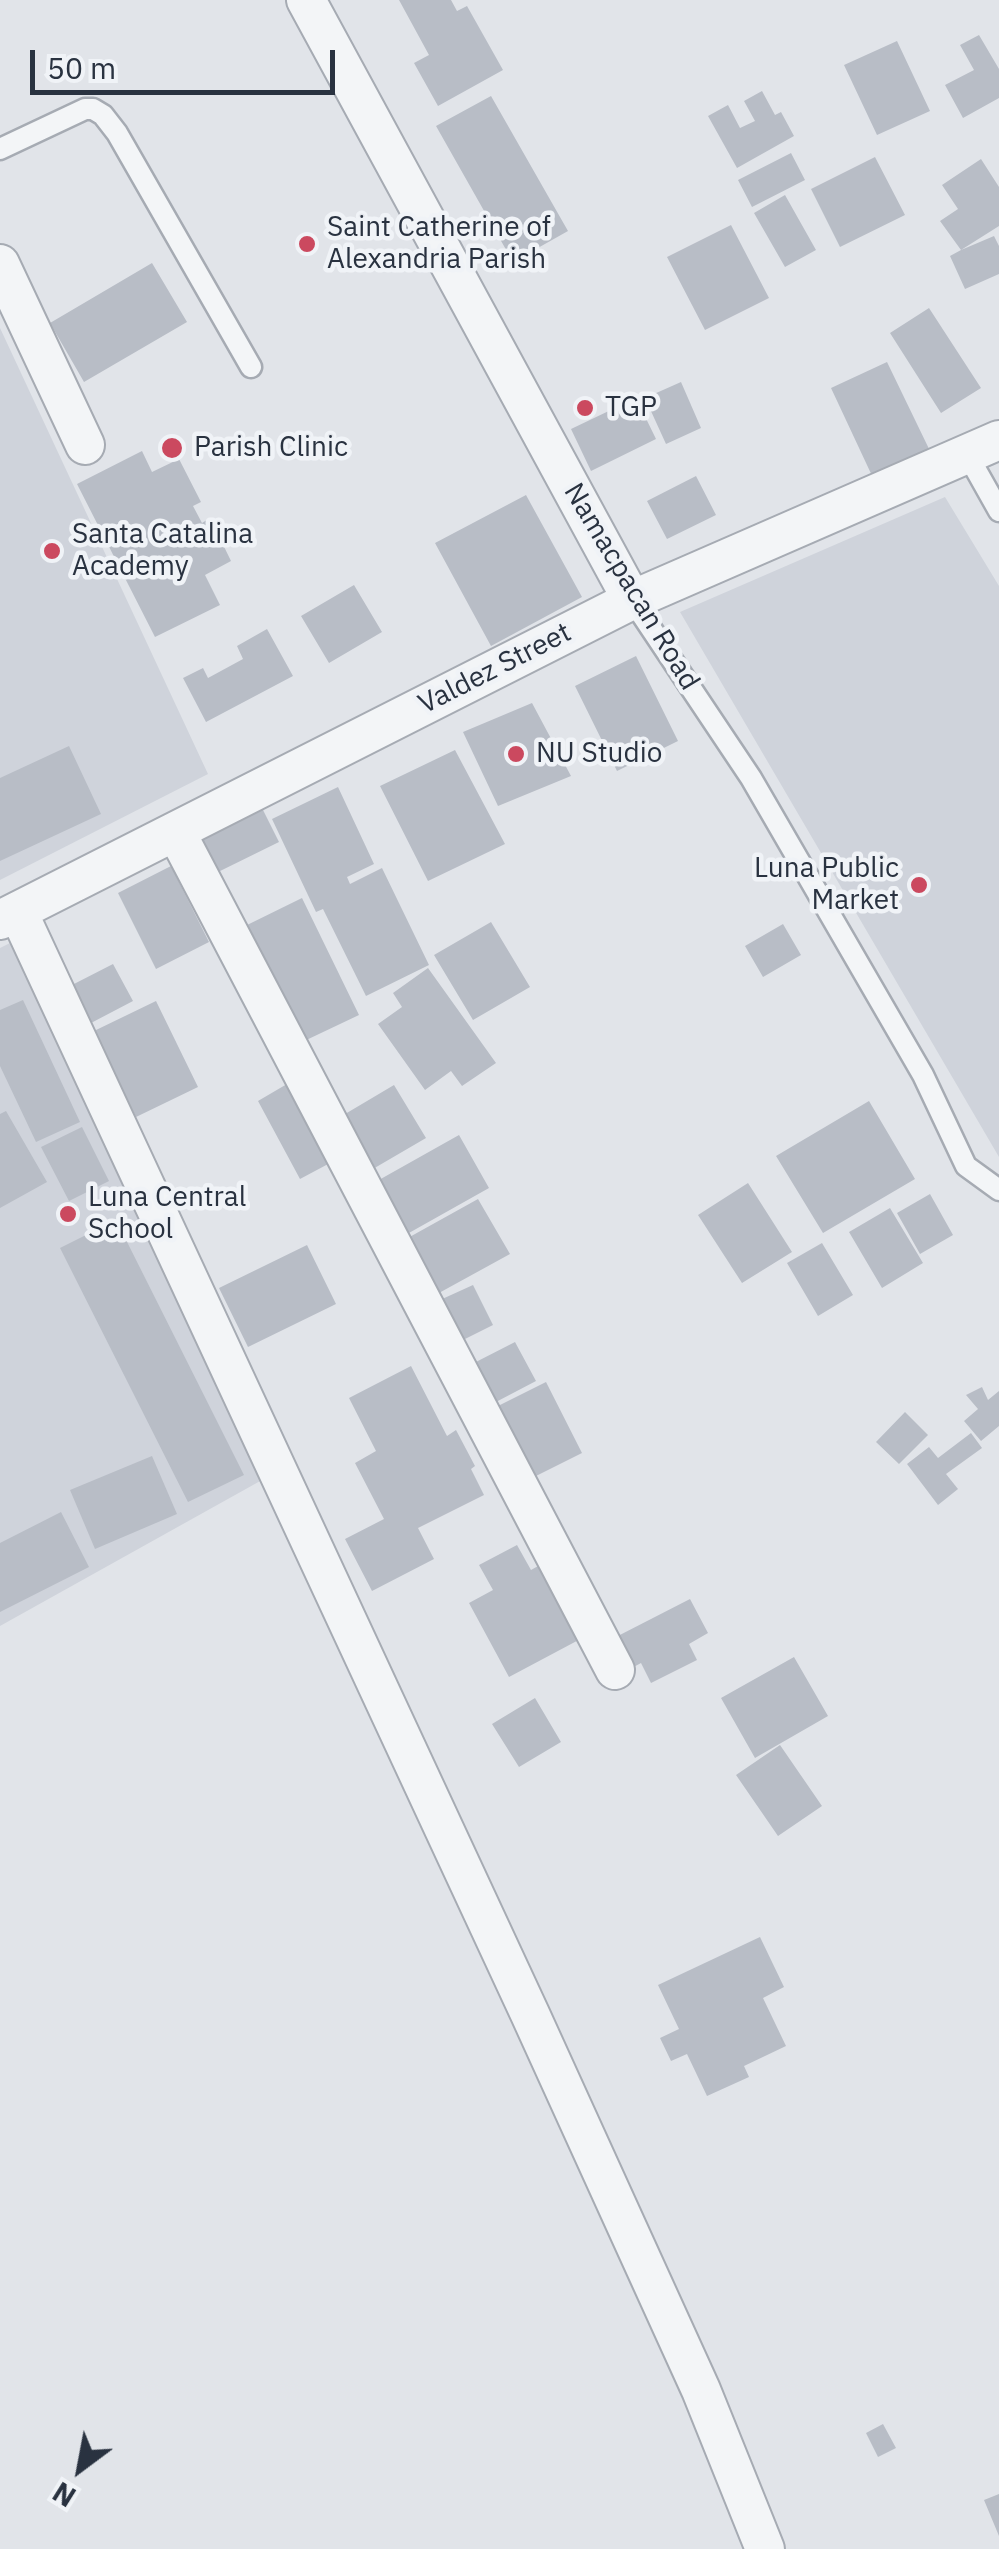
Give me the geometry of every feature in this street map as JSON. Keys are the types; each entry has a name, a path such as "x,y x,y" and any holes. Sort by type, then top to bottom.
{"street":[{"name":"Namacpacan Road","path":"306,0 632,600"},
{"path":"0,264 84,446"},
{"name":"Valdez Street","path":"9,916 632,600 983,447"},
{"path":"176,832 615,1670"},
{"path":"9,916 530,2014 701,2390 765,2549"}],"lane":[{"path":"0,148 85,110 93,109 103,115 251,367"},
{"path":"983,447 999,511"},
{"name":"Namacpacan Road","path":"632,600 751,778 924,1075 966,1166 999,1190"}],"shaded area":[{"name":"Santa Catalina Academy","path":"0,328 208,774 0,880"},
{"name":"Luna Public Market","path":"945,497 999,586 999,1157 680,612"},
{"name":"Luna Central School","path":"10,943 262,1480 0,1626 0,948"}],"building":[{"path":"399,0 451,0 457,11 467,6 503,70 438,106 414,63 429,55"},
{"path":"979,35 999,69 999,98 963,118 945,85 974,70 960,45"},
{"path":"897,41 930,111 877,135 844,65"},
{"path":"762,91 775,115 781,112 794,136 737,168 708,116 728,105 740,128 755,121 744,101"},
{"path":"491,96 568,231 513,262 436,126"},
{"path":"791,153 805,180 752,207 738,180"},
{"path":"875,157 905,215 840,247 811,189"},
{"path":"981,159 999,187 999,226 961,250 940,221 958,209 942,185"},
{"path":"785,195 816,250 785,267 754,213"},
{"path":"731,225 769,298 705,330 667,257"},
{"path":"994,236 999,246 999,274 965,289 950,256"},
{"path":"152,263 187,322 84,382 50,323"},
{"path":"929,308 981,388 941,413 890,333"},
{"path":"887,362 931,453 874,480 831,388"},
{"path":"681,382 701,428 666,444 645,398"},
{"path":"636,398 656,439 591,471 571,429"},
{"path":"142,451 152,472 179,459 201,502 193,506 202,523 210,518 231,561 205,575 220,605 155,637 77,484"},
{"path":"696,476 716,515 667,539 647,501"},
{"path":"526,495 582,597 491,646 435,543"},
{"path":"354,585 382,632 329,663 301,616"},
{"path":"267,629 293,676 206,722 183,678 203,668 208,678 243,659 237,646"},
{"path":"636,656 678,741 617,771 575,686"},
{"name":"NU Studio","path":"532,703 571,776 498,806 463,732"},
{"path":"69,746 101,814 0,861 0,778"},
{"path":"455,750 505,844 428,881 380,786"},
{"path":"338,787 374,864 347,877 350,884 382,868 429,965 366,996 323,909 316,912 272,819"},
{"path":"261,806 279,842 214,874 197,838"},
{"path":"171,866 209,942 156,969 118,893"},
{"path":"302,898 359,1015 300,1043 243,927"},
{"path":"491,922 530,987 473,1020 434,955"},
{"path":"783,924 801,955 763,977 745,946"},
{"path":"113,964 133,1001 91,1023 72,985"},
{"path":"428,968 496,1063 462,1086 451,1071 425,1090 378,1024 402,1007 393,993"},
{"path":"23,1000 80,1122 36,1142 0,1066 0,1010"},
{"path":"156,1001 198,1087 136,1117 94,1031"},
{"path":"287,1084 330,1163 300,1179 258,1101"},
{"path":"394,1085 426,1138 366,1173 335,1120"},
{"path":"869,1101 915,1179 823,1233 776,1156"},
{"path":"6,1111 47,1182 0,1208 0,1114"},
{"path":"82,1127 109,1181 69,1201 41,1147"},
{"path":"459,1135 489,1188 400,1238 370,1185"},
{"path":"748,1183 792,1252 742,1283 698,1215"},
{"path":"930,1194 953,1235 920,1254 897,1213"},
{"path":"478,1199 510,1254 428,1299 397,1244"},
{"path":"890,1208 923,1263 882,1288 849,1232"},
{"path":"116,1220 244,1475 188,1502 60,1248"},
{"path":"822,1243 853,1295 818,1316 787,1263"},
{"path":"307,1245 336,1304 248,1347 219,1288"},
{"path":"473,1285 493,1325 453,1345 429,1305"},
{"path":"515,1342 536,1381 494,1403 472,1364"},
{"path":"411,1366 447,1436 456,1430 475,1466 471,1469 484,1495 418,1528 434,1559 372,1591 345,1539 384,1519 355,1463 376,1451 349,1398"},
{"path":"546,1382 582,1453 522,1483 486,1412"},
{"path":"982,1387 988,1400 999,1391 999,1426 981,1441 964,1421 978,1409 966,1395"},
{"path":"905,1412 928,1435 899,1464 876,1442"},
{"path":"971,1433 982,1448 946,1474 958,1489 938,1505 907,1464 929,1447 938,1458"},
{"path":"152,1456 177,1514 95,1549 70,1490"},
{"path":"61,1512 89,1567 0,1612 0,1543"},
{"path":"517,1545 531,1570 547,1561 588,1635 509,1677 469,1603 493,1590 479,1565"},
{"path":"690,1599 708,1633 689,1644 697,1660 651,1683 641,1663 628,1670 612,1639"},
{"path":"794,1657 828,1716 755,1758 721,1698"},
{"path":"535,1698 561,1742 519,1767 492,1724"},
{"path":"780,1745 822,1806 778,1836 736,1775"},
{"path":"760,1937 784,1987 763,1998 786,2046 744,2066 749,2077 707,2096 687,2054 671,2061 660,2038 679,2029 658,1985"},
{"path":"883,2424 896,2448 878,2457 866,2433"},
{"path":"999,2494 999,2536 984,2500"}],"place":[{"name":"Saint Catherine of Alexandria Parish","path":"307,244"},
{"name":"TGP","path":"585,408"},
{"name":"Parish Clinic","path":"172,448"},
{"name":"Santa Catalina Academy","path":"52,551"},
{"name":"NU Studio","path":"516,754"},
{"name":"Luna Public Market","path":"919,885"},
{"name":"Luna Central School","path":"68,1214"}]}
